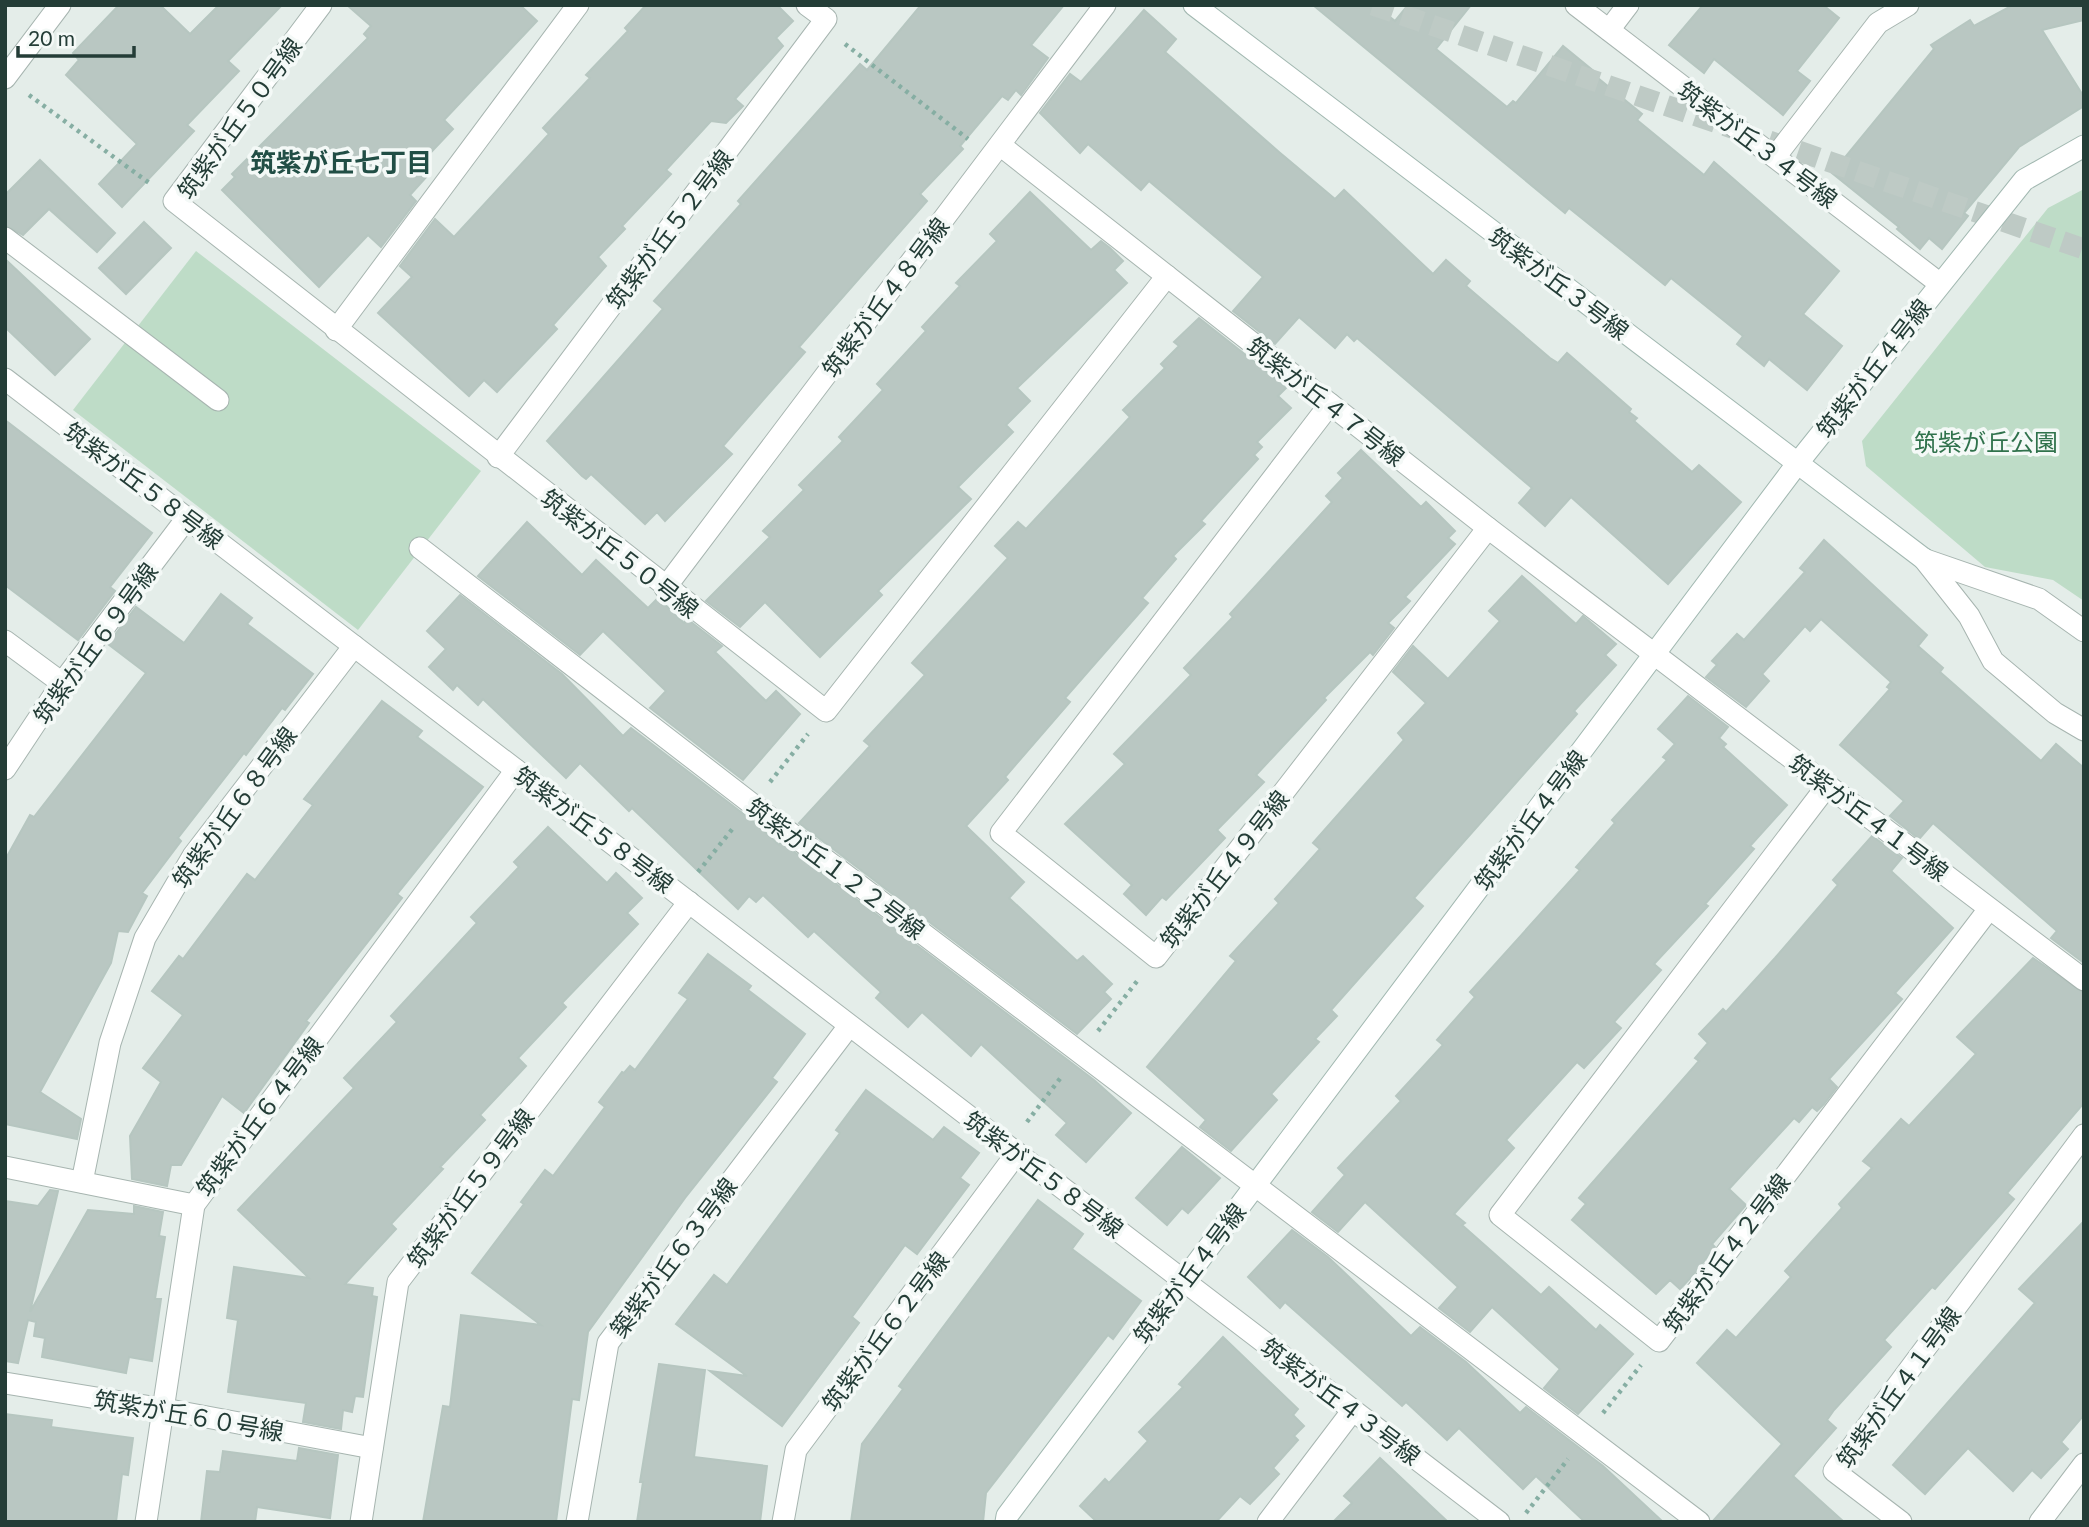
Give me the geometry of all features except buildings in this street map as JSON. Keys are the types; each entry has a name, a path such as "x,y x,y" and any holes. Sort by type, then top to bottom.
{"street":[{"path":"5,78 60,5"},
{"name":"筑紫が丘５０号線","path":"321,5 174,201 826,712 1167,276"},
{"path":"336,330 578,5"},
{"path":"807,5 826,19"},
{"name":"筑紫が丘４８号線","path":"665,588 1105,5"},
{"name":"筑紫が丘３号線","path":"1194,5 1924,559 1969,616 1993,661 2056,713 2084,730"},
{"name":"筑紫が丘３４号線","path":"1576,5 1939,283"},
{"path":"1609,30 1628,5"},
{"path":"1775,157 1878,23 1908,5"},
{"name":"筑紫が丘５２号線","path":"498,457 826,19"},
{"name":"筑紫が丘４７号線","path":"1000,145 1488,528 1655,654"},
{"name":"筑紫が丘４号線","path":"1006,1522 1007,1516 1183,1280 1797,464 2024,180 2084,146"},
{"path":"5,238 218,400"},
{"name":"筑紫が丘５８号線","path":"5,379 1183,1280"},
{"name":"筑紫が丘４９号線","path":"1330,404 1001,833 1156,957 1488,528"},
{"name":"筑紫が丘６９号線","path":"5,769 62,683 187,518"},
{"name":"筑紫が丘１２２号線","path":"420,548 1254,1186 1699,1522"},
{"name":"筑紫が丘３号線","path":"1924,559 2039,600 2084,631"},
{"path":"5,641 62,683"},
{"name":"筑紫が丘６８号線","path":"82,1182 110,1043 145,938 193,856 354,646"},
{"name":"筑紫が丘４１号線","path":"1655,654 2084,980"},
{"name":"筑紫が丘６４号線","path":"146,1522 194,1205 516,770"},
{"name":"筑紫が丘４２号線","path":"1828,786 1500,1215 1659,1341 1989,909"},
{"name":"筑紫が丘５９号線","path":"361,1522 398,1282 689,902"},
{"name":"築紫が丘６３号線","path":"577,1522 608,1343 849,1026"},
{"name":"筑紫が丘４１号線","path":"1901,1522 1833,1471 2084,1135"},
{"name":"筑紫が丘６２号線","path":"783,1522 796,1450 1017,1153"},
{"path":"5,1167 194,1205"},
{"name":"筑紫が丘４３号線","path":"1183,1280 1499,1522"},
{"name":"筑紫が丘６０号線","path":"5,1384 164,1409 372,1448"},
{"path":"1268,1522 1353,1410"},
{"path":"2040,1522 2084,1464"}],"path":[{"path":"826,19 845,44 970,141 1000,145"},
{"path":"5,78 174,201"}],"green space":[{"name":"筑紫が丘公園","path":"2084,189 2084,601 2053,580 1985,567 1866,466 1862,441 2048,208"},
{"path":"196,251 481,471 358,630 73,410"}],"tunnel":[{"path":"1373,5 1735,129"},
{"path":"1769,141 2084,249"}],"district":[{"name":"筑紫が丘七丁目","path":"341,162"}]}
